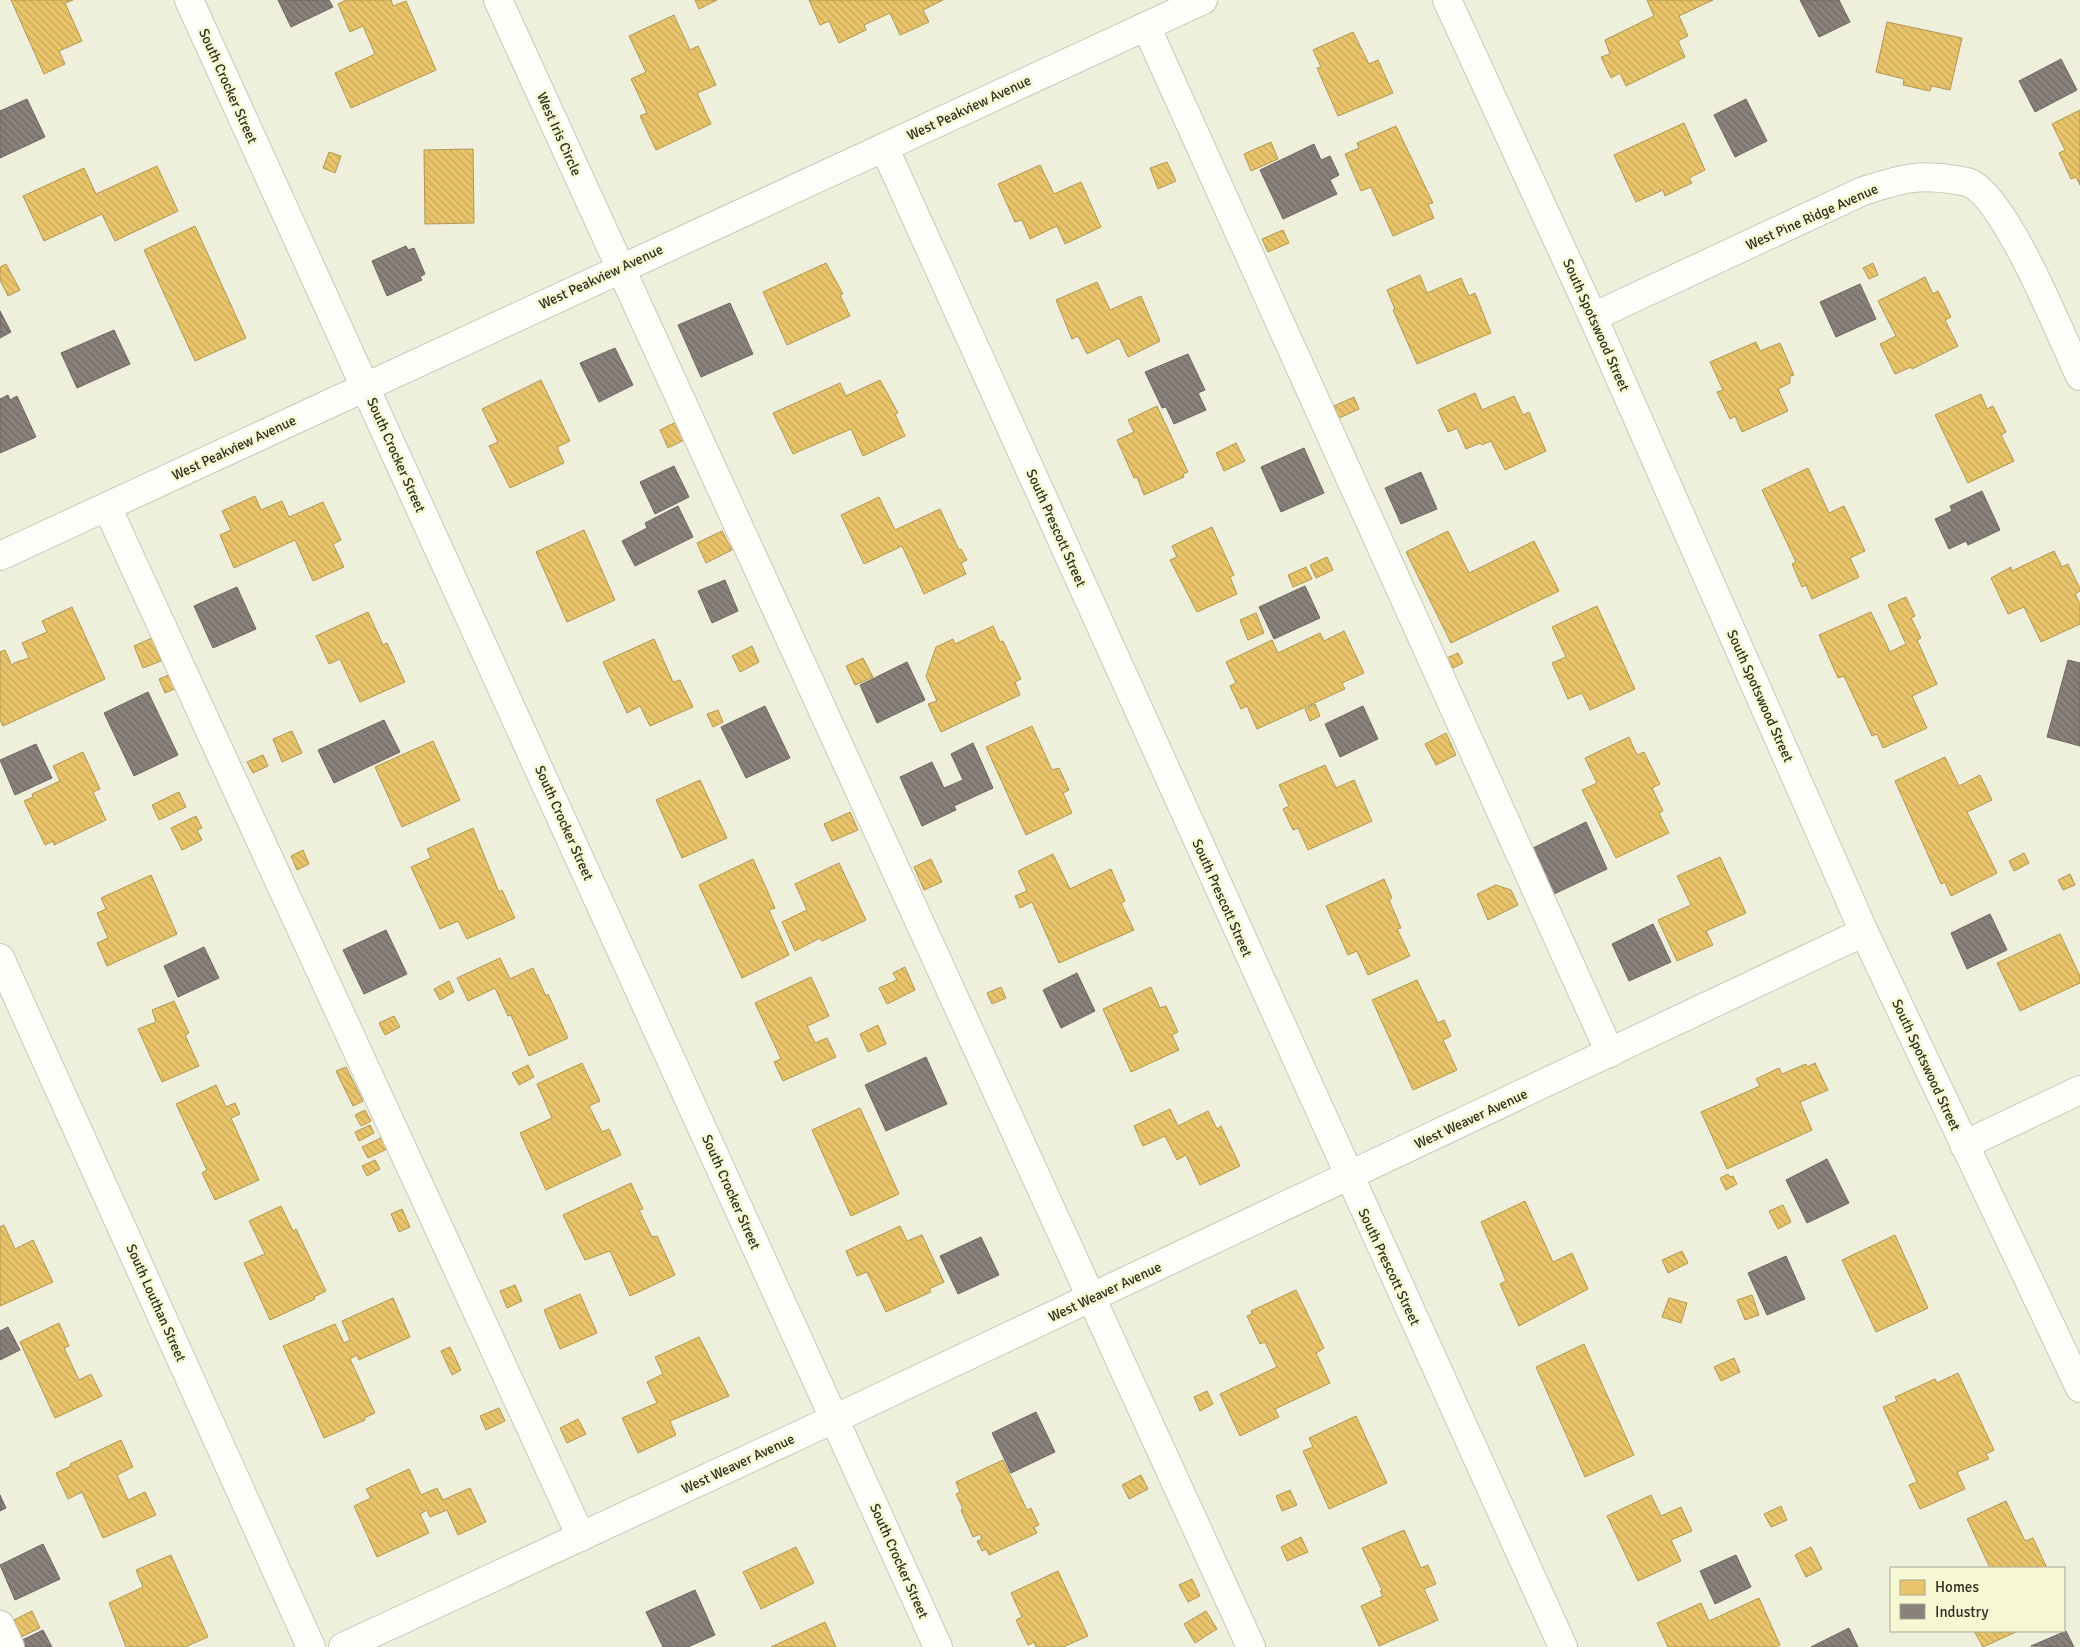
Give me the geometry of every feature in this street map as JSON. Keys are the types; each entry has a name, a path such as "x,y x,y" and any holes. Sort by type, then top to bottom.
{"street":[{"name":"South Crocker Street","path":"189,0 938,1647"},
{"name":"West Iris Circle","path":"498,0 1251,1647"},
{"name":"West Peakview Avenue","path":"0,556 365,388 619,268 1203,0"},
{"name":"South Spotswood Street","path":"1447,0 1593,317 1864,932 2080,1388"},
{"path":"1146,26 1610,1052"},
{"name":"South Prescott Street","path":"884,147 1348,1177 1563,1647"},
{"name":"West Pine Ridge Avenue","path":"1593,317 1863,192 1906,178 1939,177 1970,183 1991,200 2008,226 2080,376"},
{"path":"107,507 581,1536"},
{"name":"West Weaver Avenue","path":"343,1647 834,1419 1864,932"},
{"name":"South Louthan Street","path":"0,958 311,1647"},
{"path":"1964,1145 2080,1090"},
{"path":"0,1625 10,1647"}],"building: Homes":[{"path":"11,0 73,0 65,3 82,41 59,51 65,64 44,74"},
{"path":"346,0 391,0 393,6 406,1 436,70 351,108 335,73 375,54 363,26 350,32 338,4"},
{"path":"695,0 717,0 699,9"},
{"path":"809,0 943,0 923,10 929,22 900,35 890,13 864,25 866,30 839,43 829,21 820,25"},
{"path":"1647,0 1713,0 1679,16 1688,36 1678,41 1685,57 1626,86 1620,73 1611,78 1601,57 1610,54 1605,40 1654,16"},
{"path":"674,15 690,50 698,46 716,85 697,93 711,124 656,150 640,116 647,113 631,79 646,72 629,36"},
{"path":"1887,22 1962,38 1950,90 1932,86 1930,91 1903,85 1904,79 1876,72"},
{"path":"1353,32 1369,64 1378,60 1393,93 1338,116 1317,68 1321,67 1313,50"},
{"path":"2080,110 2080,185 2076,177 2071,179 2059,153 2065,150 2052,124"},
{"path":"1684,123 1705,170 1689,178 1692,183 1665,196 1663,190 1636,202 1614,155"},
{"path":"1396,126 1433,203 1428,204 1434,218 1393,236 1371,187 1361,191 1345,154 1359,148 1357,143"},
{"path":"1271,142 1278,159 1251,171 1244,154"},
{"path":"473,149 474,223 425,224 424,150"},
{"path":"329,152 341,156 335,173 323,168"},
{"path":"1167,162 1176,181 1158,189 1150,168"},
{"path":"1040,165 1054,194 1081,182 1101,227 1065,244 1057,226 1030,239 1022,220 1015,222 998,184"},
{"path":"157,166 178,211 115,241 102,214 44,241 23,196 84,168 96,194"},
{"path":"195,226 246,338 195,361 144,250"},
{"path":"1283,230 1289,243 1268,252 1262,239"},
{"path":"826,263 843,294 840,295 850,316 787,345 763,292"},
{"path":"1873,263 1878,275 1869,279 1863,268"},
{"path":"6,264 20,290 8,296 0,280 0,267"},
{"path":"1420,275 1427,293 1461,278 1469,296 1475,293 1491,333 1417,364 1393,310 1395,309 1387,290"},
{"path":"1925,277 1933,294 1938,291 1951,317 1945,320 1958,346 1912,369 1911,367 1895,374 1880,344 1896,336 1878,301"},
{"path":"1097,282 1110,310 1141,296 1160,341 1128,357 1119,338 1087,354 1078,336 1072,339 1056,300"},
{"path":"1756,342 1760,351 1780,343 1794,375 1790,376 1790,383 1778,389 1788,411 1742,432 1735,416 1730,419 1717,392 1723,390 1710,362"},
{"path":"541,380 570,441 557,447 564,463 510,488 489,446 498,442 482,409"},
{"path":"880,380 898,413 895,414 905,436 863,456 851,429 793,454 773,413 840,383 846,396"},
{"path":"1475,393 1482,410 1514,396 1523,415 1529,412 1546,451 1505,470 1491,441 1466,449 1457,428 1448,432 1438,410"},
{"path":"1981,394 1987,409 1993,406 2006,432 2001,435 2014,461 1968,483 1935,415"},
{"path":"1354,397 1359,409 1339,418 1334,406"},
{"path":"1157,406 1188,472 1183,474 1184,477 1144,495 1137,477 1134,478 1117,440 1134,432 1128,420"},
{"path":"676,422 684,440 668,448 660,430"},
{"path":"1236,443 1245,461 1224,471 1216,453"},
{"path":"1808,468 1829,513 1844,506 1865,551 1850,558 1859,577 1812,599 1806,585 1802,587 1792,564 1796,562 1762,490"},
{"path":"255,496 261,510 282,501 289,517 323,502 341,540 333,544 344,567 313,581 295,540 234,568 220,535 231,530 222,511"},
{"path":"879,497 895,530 940,509 959,550 961,549 967,560 961,563 966,574 924,594 902,546 864,564 841,515"},
{"path":"1212,527 1234,575 1230,577 1237,594 1197,612 1170,560 1177,557 1172,546"},
{"path":"584,530 615,600 567,622 536,552"},
{"path":"722,531 732,550 706,563 697,543"},
{"path":"1448,531 1469,573 1534,541 1559,591 1451,643 1406,552"},
{"path":"2054,551 2062,567 2068,564 2080,589 2075,594 2080,604 2080,624 2041,642 2024,607 2008,614 1991,578 2011,567 2012,571"},
{"path":"1327,557 1333,570 1316,578 1310,565"},
{"path":"1306,567 1312,579 1293,587 1288,575"},
{"path":"1906,597 1915,616 1911,618 1921,638 1917,640 1937,684 1912,696 1927,728 1883,748 1877,734 1872,736 1844,676 1838,678 1819,635 1871,612 1890,652 1906,644 1888,605"},
{"path":"1597,606 1635,689 1590,710 1582,693 1568,699 1552,663 1566,657 1552,627"},
{"path":"72,607 105,679 3,726 0,720 0,652 5,650 12,666 14,663 29,658 22,643 47,632 42,621"},
{"path":"368,612 383,645 387,643 405,682 360,702 340,659 329,664 316,636"},
{"path":"1256,613 1264,633 1248,640 1240,620"},
{"path":"993,626 1000,642 1003,641 1021,679 1015,682 1020,695 941,732 928,704 937,701 926,676 936,647 953,639 955,644"},
{"path":"1344,631 1364,673 1342,683 1345,689 1257,729 1247,706 1241,709 1230,686 1236,683 1226,662 1272,640 1278,653 1320,633 1324,641"},
{"path":"152,638 161,661 143,668 134,646"},
{"path":"654,639 673,682 680,680 693,707 650,726 640,706 627,713 603,662"},
{"path":"752,646 759,662 740,672 732,656"},
{"path":"1458,653 1463,663 1453,668 1447,658"},
{"path":"863,658 873,677 855,685 846,666"},
{"path":"171,674 177,688 165,693 159,679"},
{"path":"1315,704 1320,716 1310,721 1305,709"},
{"path":"718,710 723,722 713,727 707,714"},
{"path":"1032,726 1052,770 1059,768 1069,790 1063,793 1072,813 1026,835 986,747"},
{"path":"292,731 302,753 282,762 273,739"},
{"path":"1446,733 1456,755 1436,765 1425,744"},
{"path":"1629,737 1637,755 1644,752 1660,784 1652,788 1663,811 1659,813 1669,833 1616,858 1582,790 1597,783 1585,758"},
{"path":"433,741 460,800 402,827 375,767"},
{"path":"83,752 100,789 93,792 106,820 54,845 53,841 45,845 24,801 33,797 32,794 60,781 53,766"},
{"path":"263,755 268,766 253,773 247,762"},
{"path":"1945,757 1959,786 1980,775 1992,800 1967,812 1997,873 1951,896 1945,882 1941,884 1895,781"},
{"path":"1325,765 1336,788 1354,780 1372,821 1308,850 1298,828 1293,830 1283,809 1289,806 1279,785"},
{"path":"700,780 727,838 682,858 656,800"},
{"path":"179,792 186,807 159,820 152,805"},
{"path":"850,812 858,830 832,841 824,824"},
{"path":"196,816 202,828 197,830 202,840 182,850 171,828"},
{"path":"473,828 499,892 502,890 515,918 467,939 458,921 440,929 411,867 431,858 427,849"},
{"path":"303,850 309,864 297,870 291,856"},
{"path":"2024,853 2029,863 2014,871 2009,861"},
{"path":"1053,854 1070,889 1111,869 1125,901 1121,903 1134,930 1059,963 1032,902 1020,908 1015,896 1027,891 1018,871"},
{"path":"1720,857 1746,913 1706,931 1713,945 1677,961 1658,920 1691,905 1677,876"},
{"path":"753,859 775,908 769,910 789,955 742,978 699,885"},
{"path":"931,859 942,882 924,890 914,867"},
{"path":"839,863 866,920 822,941 820,938 795,951 782,922 807,910 795,884"},
{"path":"2070,874 2075,885 2063,890 2058,880"},
{"path":"151,875 177,934 107,966 97,943 108,938 97,913 106,909 101,898"},
{"path":"1384,879 1392,898 1389,900 1401,928 1397,929 1410,956 1368,975 1357,951 1348,955 1326,906"},
{"path":"1496,885 1511,890 1518,905 1488,920 1477,894"},
{"path":"2060,934 2080,976 2080,983 2020,1011 1997,963"},
{"path":"500,958 510,979 533,968 546,996 548,994 568,1038 529,1056 511,1015 508,1016 495,988 468,1001 457,978"},
{"path":"905,967 915,990 887,1004 879,988 897,980 893,973"},
{"path":"811,977 829,1016 807,1026 815,1043 827,1038 836,1057 783,1081 774,1062 781,1059 755,1003"},
{"path":"1417,980 1438,1023 1444,1020 1451,1036 1443,1040 1457,1070 1413,1090 1372,1000"},
{"path":"449,981 454,992 440,1000 434,989"},
{"path":"1001,987 1006,998 992,1004 987,993"},
{"path":"1151,987 1160,1008 1166,1006 1178,1032 1172,1035 1179,1050 1131,1072 1103,1009"},
{"path":"174,1001 189,1033 185,1035 199,1066 162,1082 138,1029 156,1022 152,1010"},
{"path":"394,1016 400,1027 385,1035 379,1023"},
{"path":"878,1025 886,1044 868,1052 860,1034"},
{"path":"582,1063 600,1101 589,1106 602,1132 609,1129 621,1155 546,1190 520,1133 552,1118 537,1084"},
{"path":"1815,1063 1828,1090 1800,1102 1812,1130 1727,1169 1701,1112 1760,1086 1756,1079 1779,1068 1782,1074 1806,1064 1807,1067"},
{"path":"528,1065 534,1077 519,1085 512,1073"},
{"path":"346,1067 363,1101 353,1106 336,1071"},
{"path":"216,1085 226,1107 235,1103 240,1114 231,1118 259,1180 215,1200 202,1173 207,1170 176,1104"},
{"path":"860,1108 899,1194 851,1216 812,1130"},
{"path":"1170,1109 1178,1126 1208,1111 1217,1129 1221,1126 1240,1166 1200,1185 1186,1155 1177,1160 1165,1136 1143,1146 1134,1126"},
{"path":"365,1110 371,1121 361,1126 355,1115"},
{"path":"370,1125 374,1133 359,1141 355,1132"},
{"path":"383,1137 389,1148 368,1158 362,1147"},
{"path":"375,1160 380,1169 367,1176 362,1166"},
{"path":"1728,1174 1730,1177 1733,1176 1737,1184 1726,1190 1720,1178"},
{"path":"631,1183 643,1209 639,1210 652,1237 657,1236 675,1275 630,1296 610,1251 585,1260 563,1215"},
{"path":"1525,1201 1553,1262 1572,1253 1588,1289 1519,1326 1500,1284 1506,1281 1481,1222"},
{"path":"1783,1205 1791,1222 1778,1229 1769,1211"},
{"path":"281,1206 293,1231 296,1229 326,1291 314,1297 315,1299 270,1320 244,1263 265,1254 249,1221"},
{"path":"402,1209 410,1227 399,1232 391,1214"},
{"path":"4,1225 15,1249 33,1240 53,1282 0,1306 0,1227"},
{"path":"900,1226 907,1241 922,1235 944,1282 929,1289 931,1292 886,1312 867,1272 857,1276 846,1251"},
{"path":"1895,1235 1928,1308 1876,1332 1842,1260"},
{"path":"1682,1251 1688,1263 1668,1273 1662,1260"},
{"path":"515,1285 522,1301 507,1308 500,1291"},
{"path":"1296,1290 1324,1348 1316,1353 1330,1383 1275,1409 1279,1417 1240,1436 1220,1394 1277,1367 1265,1342 1260,1344 1247,1316 1252,1314 1251,1311"},
{"path":"580,1294 597,1333 560,1349 544,1310"},
{"path":"1752,1295 1759,1315 1745,1320 1737,1300"},
{"path":"393,1298 410,1337 359,1360 357,1355 350,1359 375,1413 364,1418 365,1420 324,1438 283,1346 335,1324 344,1343 350,1340 342,1321"},
{"path":"1669,1298 1687,1303 1681,1323 1662,1317"},
{"path":"59,1323 69,1346 64,1348 79,1380 91,1374 102,1396 55,1418 20,1342"},
{"path":"699,1337 729,1396 670,1421 676,1435 638,1453 622,1418 657,1403 647,1382 663,1374 655,1357"},
{"path":"1584,1344 1634,1455 1585,1477 1536,1367"},
{"path":"450,1347 461,1370 452,1375 441,1351"},
{"path":"1734,1358 1740,1372 1721,1381 1714,1367"},
{"path":"1958,1373 1994,1450 1986,1454 1989,1459 1957,1472 1965,1489 1920,1509 1909,1485 1917,1482 1883,1407 1897,1401 1895,1397 1935,1379 1937,1383"},
{"path":"1207,1391 1213,1404 1200,1411 1194,1397"},
{"path":"499,1408 505,1421 486,1430 480,1416"},
{"path":"1356,1416 1387,1483 1329,1509 1303,1451 1313,1447 1309,1438"},
{"path":"578,1419 586,1434 567,1443 560,1428"},
{"path":"121,1440 133,1467 117,1475 128,1500 145,1492 156,1515 103,1538 82,1492 68,1499 56,1473 71,1466 70,1464"},
{"path":"1003,1460 1027,1510 1031,1508 1039,1525 1034,1527 1037,1533 989,1555 986,1549 982,1551 977,1541 982,1539 980,1534 973,1537 956,1494 960,1492 956,1482"},
{"path":"409,1469 421,1495 437,1488 443,1500 470,1488 486,1522 458,1535 447,1510 430,1517 427,1510 420,1514 429,1533 377,1557 354,1506 371,1498 366,1489"},
{"path":"1141,1475 1148,1489 1129,1499 1122,1485"},
{"path":"1290,1490 1297,1505 1282,1511 1276,1496"},
{"path":"1651,1495 1661,1516 1681,1507 1692,1531 1671,1540 1681,1561 1638,1581 1607,1516"},
{"path":"2006,1501 2025,1541 2033,1538 2047,1567 1990,1567 1967,1519"},
{"path":"1781,1506 1787,1520 1771,1527 1764,1514"},
{"path":"1404,1530 1421,1568 1428,1565 1436,1584 1424,1589 1438,1620 1379,1646 1361,1606 1383,1596 1380,1591 1382,1590 1362,1548"},
{"path":"1301,1537 1308,1552 1287,1561 1281,1547"},
{"path":"796,1547 814,1583 761,1609 743,1572"},
{"path":"1811,1547 1822,1569 1806,1577 1795,1555"},
{"path":"171,1555 208,1637 185,1647 126,1647 109,1603 143,1587 136,1570"},
{"path":"1058,1571 1088,1636 1063,1647 1036,1647 1034,1642 1028,1645 1016,1620 1022,1617 1011,1593"},
{"path":"1192,1579 1200,1596 1188,1602 1179,1585"},
{"path":"1759,1598 1780,1645 1775,1647 1668,1647 1657,1623 1701,1603 1709,1621"},
{"path":"32,1611 40,1628 21,1637 14,1620"},
{"path":"1206,1611 1217,1629 1195,1643 1184,1624"},
{"path":"825,1622 836,1647 771,1647"},
{"path":"1975,1632 2016,1632 1983,1647"}],"building: Industry":[{"path":"278,0 329,0 333,7 291,27"},
{"path":"1800,0 1839,0 1850,22 1819,37"},
{"path":"2061,59 2077,90 2035,112 2019,81"},
{"path":"27,99 45,137 0,158 0,111"},
{"path":"1746,99 1767,141 1735,157 1714,115"},
{"path":"1314,144 1321,160 1330,156 1339,175 1330,180 1337,194 1283,219 1260,170"},
{"path":"406,246 408,250 414,248 425,274 420,277 422,280 387,296 372,261"},
{"path":"1860,284 1876,319 1836,337 1820,302"},
{"path":"730,303 753,354 701,377 678,325"},
{"path":"0,311 11,332 0,338"},
{"path":"114,330 130,364 77,388 61,353"},
{"path":"615,348 633,385 599,402 580,363"},
{"path":"1188,354 1205,390 1198,393 1206,410 1174,424 1166,407 1162,408 1145,372"},
{"path":"8,395 10,400 17,396 36,437 0,453 0,399"},
{"path":"1304,448 1324,493 1281,512 1261,467"},
{"path":"674,466 689,497 655,514 640,482"},
{"path":"1421,472 1437,509 1401,524 1385,488"},
{"path":"1982,491 2000,530 1968,545 1966,541 1949,549 1935,519 1952,511 1950,506"},
{"path":"678,506 693,537 635,566 622,541 647,528 645,523"},
{"path":"725,580 738,611 712,623 698,591"},
{"path":"1305,586 1320,618 1274,639 1259,607"},
{"path":"237,587 256,629 213,648 194,606"},
{"path":"2068,660 2080,663 2080,746 2047,737"},
{"path":"907,662 925,700 877,723 860,685"},
{"path":"148,692 178,755 134,776 104,713"},
{"path":"765,706 790,758 746,778 721,727"},
{"path":"1363,706 1378,739 1340,757 1325,724"},
{"path":"384,720 400,752 334,783 318,750"},
{"path":"973,743 993,788 954,806 956,810 922,826 900,777 932,762 944,788 963,780 951,754"},
{"path":"36,744 52,778 15,795 0,760"},
{"path":"1586,822 1607,869 1552,895 1531,849"},
{"path":"1990,914 2007,950 1967,969 1951,933"},
{"path":"1653,924 1671,962 1629,981 1612,944"},
{"path":"386,930 407,974 364,994 343,950"},
{"path":"204,947 219,978 178,997 164,966"},
{"path":"1077,973 1095,1011 1061,1028 1043,990"},
{"path":"926,1057 947,1104 886,1131 865,1085"},
{"path":"1827,1159 1849,1203 1807,1223 1786,1180"},
{"path":"981,1237 999,1275 958,1294 940,1256"},
{"path":"1786,1256 1805,1299 1767,1315 1748,1273"},
{"path":"8,1327 20,1350 0,1360 0,1331"},
{"path":"1036,1412 1055,1452 1011,1473 992,1433"},
{"path":"0,1495 6,1508 0,1511"},
{"path":"43,1544 60,1579 15,1600 0,1565"},
{"path":"1736,1555 1751,1587 1715,1604 1700,1571"},
{"path":"695,1590 715,1635 688,1647 663,1647 646,1612"},
{"path":"1849,1628 1858,1647 1811,1647"},
{"path":"43,1630 52,1647 23,1647 20,1641"},
{"path":"2065,1632 2074,1647 2031,1646"}]}
